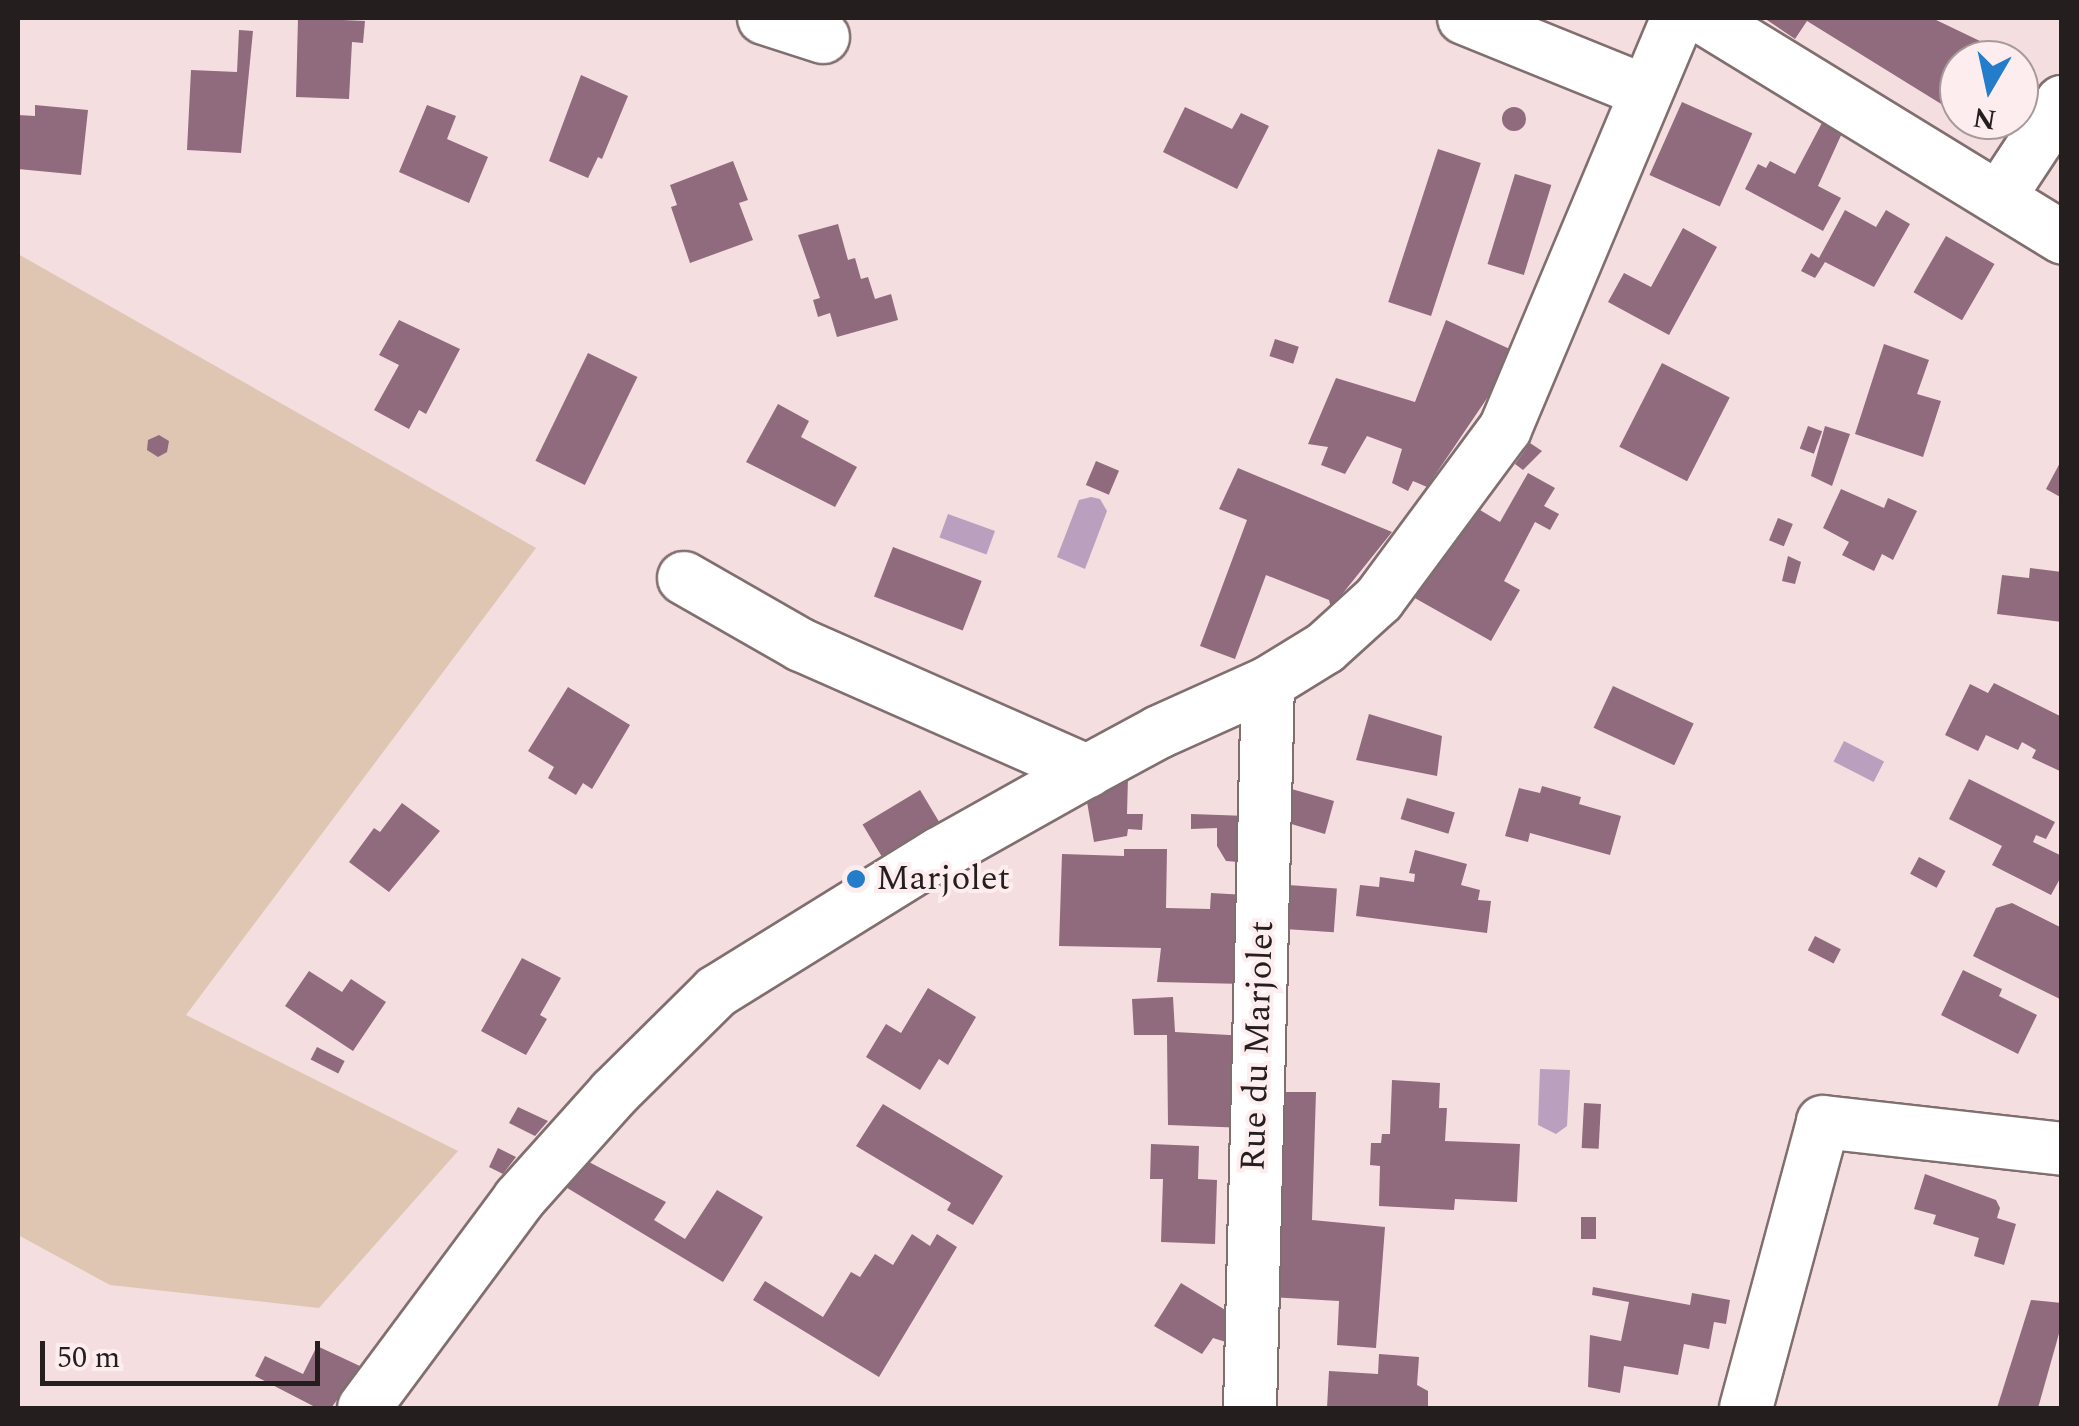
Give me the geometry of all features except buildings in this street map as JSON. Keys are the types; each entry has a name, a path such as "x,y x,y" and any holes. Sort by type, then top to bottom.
{"street":[{"path":"764,18 823,37"},
{"path":"1464,18 1645,91"},
{"path":"364,1408 519,1200 614,1094 716,992 940,854 1087,771 1160,732 1268,683 1325,648 1379,599 1505,429 1678,18"},
{"path":"1704,18 2062,237"},
{"path":"2000,196 2062,102"},
{"path":"684,578 801,645 1087,771"},
{"name":"Rue du Marjolet","path":"1250,1408 1268,683"},
{"path":"1746,1408 1823,1122 2062,1149"}],"shaded area":[{"path":"18,254 536,548 186,1015 458,1151 319,1308 110,1285 18,1235"},
{"path":"1100,499 1107,511 1085,569 1057,557 1079,500"},
{"path":"948,514 995,531 986,555 939,537"},
{"path":"1844,741 1884,761 1874,782 1834,761"},
{"path":"1540,1069 1570,1070 1567,1126 1556,1134 1538,1125"}],"place":[{"name":"Marjolet","path":"856,879"}]}
